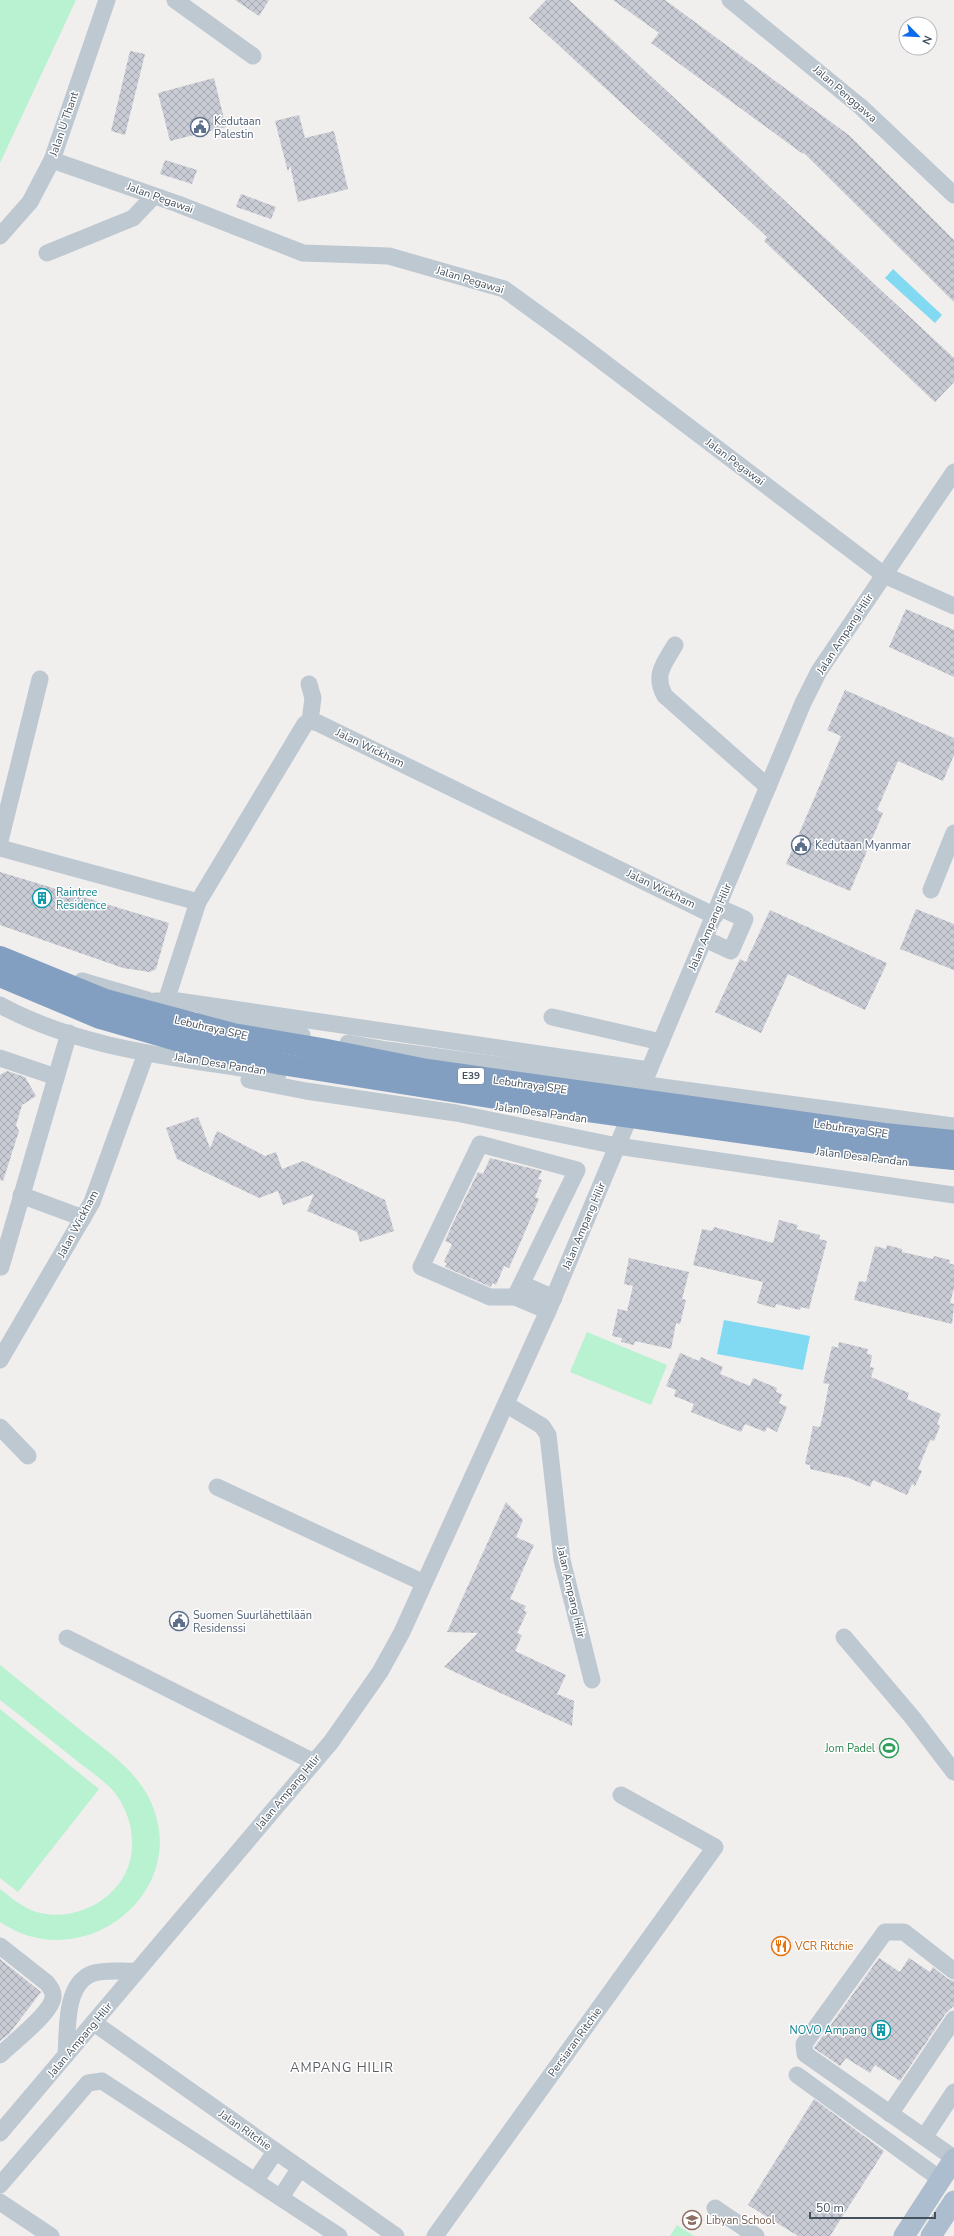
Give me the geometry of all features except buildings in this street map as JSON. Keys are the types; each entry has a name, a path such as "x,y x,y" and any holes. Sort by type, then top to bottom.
{"highway":[{"name":"Lebuhraya SPE","path":"0,957 105,1000 233,1034 322,1049 426,1070 884,1134 954,1141"},
{"name":"Lebuhraya SPE","path":"0,976 100,1018 204,1048 281,1064 508,1100 882,1152 954,1159"}],"main road":[{"path":"904,2236 954,2158"},
{"path":"931,2236 954,2201"}],"street":[{"name":"Jalan U Thant","path":"0,236 30,202 52,160 107,0"},
{"path":"175,0 253,56"},
{"name":"Jalan Penggawa","path":"730,0 748,5 862,107 954,195"},
{"name":"Jalan Pegawai","path":"52,160 154,196 302,253 389,256 504,289 577,342 884,574 954,606"},
{"path":"47,253 133,218 154,196"},
{"name":"Jalan Ampang Hilir","path":"0,2133 94,2024 314,1762 344,1725 380,1672 402,1632 507,1405 717,911 803,703 819,671 954,472"},
{"path":"675,646 660,673 659,685 665,696 768,787"},
{"path":"0,841 40,679"},
{"path":"166,1001 198,902 305,724 310,721 313,698 309,684"},
{"name":"Jalan Wickham","path":"310,721 318,723 717,911 745,919 728,956 705,939"},
{"path":"931,890 954,834"},
{"path":"0,848 198,902"},
{"path":"0,948 77,980 147,1000 178,1001 649,1070"},
{"path":"147,1000 165,1010 387,1050 954,1126"},
{"path":"0,1005 15,1013 69,1033 129,1049 145,1056 225,1076 306,1091 456,1113 617,1146 954,1195"},
{"path":"552,1017 661,1042"},
{"path":"1,1267 69,1033"},
{"name":"Jalan Desa Pandan","path":"129,1049 342,1084 789,1148 954,1168"},
{"name":"Jalan Wickham","path":"0,1360 92,1202 145,1056"},
{"path":"0,1058 56,1077"},
{"path":"518,1290 577,1170 480,1144 421,1268 490,1297 518,1290 551,1304"},
{"path":"21,1195 83,1218"},
{"name":"Jalan Ampang Hilir","path":"507,1405 542,1426 548,1435 562,1560 592,1680"},
{"path":"0,1427 28,1456"},
{"path":"218,1487 424,1583"},
{"path":"844,1637 912,1717 954,1772"},
{"path":"67,1638 314,1762"},
{"name":"Persiaran Ritchie","path":"435,2236 715,1847 621,1795"},
{"path":"954,1971 904,1932 885,1932 804,2044 805,2054 890,2114 925,2136 954,2158"},
{"path":"0,1946 47,1983 52,1990 53,1997 48,2010 0,2055"},
{"path":"66,2055 71,2006 78,1984 92,1974 137,1971"},
{"path":"890,2114 954,2020"},
{"name":"Jalan Ritchie","path":"94,2024 396,2236"},
{"path":"797,2075 940,2180"},
{"path":"0,2185 88,2083 102,2081 256,2180 339,2236"},
{"path":"925,2136 954,2092"},
{"path":"256,2180 276,2152"},
{"path":"281,2197 300,2168"},
{"path":"0,2202 51,2236"},
{"path":"715,2208 756,2236"}],"green space":[{"path":"0,0 76,0 0,163"},
{"path":"587,1332 667,1365 651,1405 570,1372"},
{"path":"0,1665 117,1759 135,1777 149,1798 159,1832 157,1864 144,1893 123,1916 96,1932 65,1940 32,1937 0,1922 0,1889 33,1911 50,1914 68,1914 85,1909 100,1901 113,1890 124,1876 130,1860 132,1842 128,1817 121,1802 112,1790 101,1779 0,1700"},
{"path":"0,1709 99,1789 18,1892 0,1878"},
{"path":"677,2225 694,2236 670,2236"}],"water":[{"path":"893,269 942,315 935,323 885,278"},
{"path":"724,1320 810,1336 803,1370 717,1354"}],"place":[{"name":"Kedutaan Palestin","path":"200,127"},
{"name":"Kedutaan Myanmar","path":"801,845"},
{"name":"Raintree Residence","path":"42,898"},
{"name":"Suomen Suurlähettilään Residenssi","path":"179,1621"},
{"name":"Jom Padel","path":"889,1748"},
{"name":"VCR Ritchie","path":"781,1946"},
{"name":"NOVO Ampang","path":"881,2030"},
{"name":"Libyan School","path":"692,2220"}],"district":[{"name":"AMPANG HILIR","path":"342,2068"}]}
